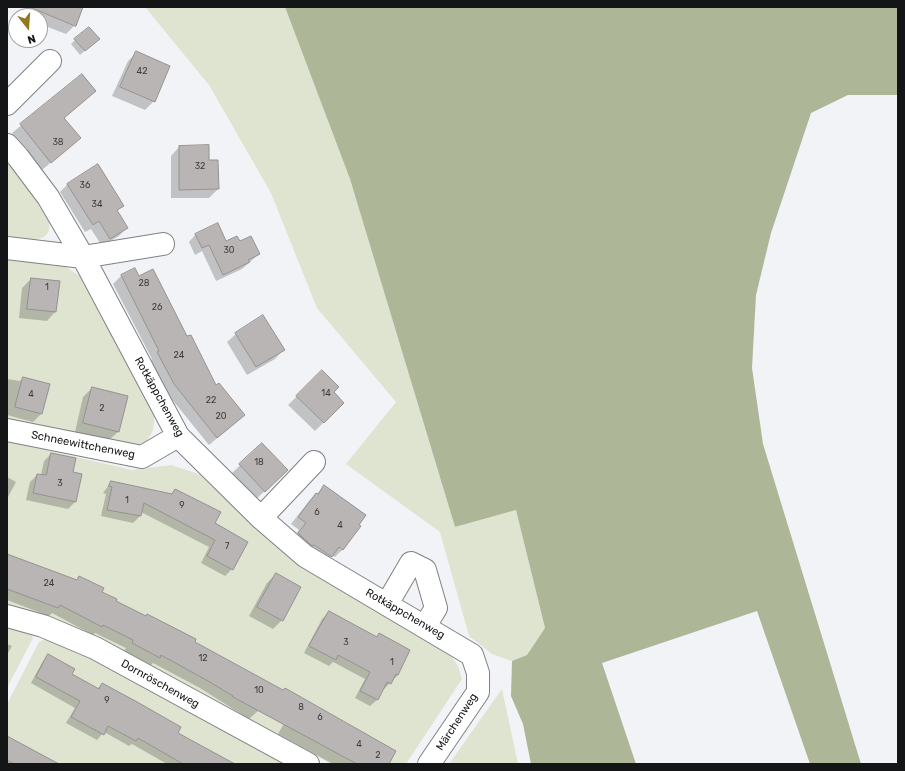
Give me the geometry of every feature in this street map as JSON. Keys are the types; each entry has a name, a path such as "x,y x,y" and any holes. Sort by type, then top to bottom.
{"street":[{"path":"7,104 50,61"},
{"name":"Rotkäppchenweg","path":"7,145 18,157 48,197 83,257 178,436 261,518 305,556 472,655"},
{"path":"7,248 83,257 163,244"},
{"name":"Schneewittchenweg","path":"7,430 142,457 178,436"},
{"path":"261,518 314,462"},
{"path":"387,604 411,563 425,570 436,608 425,626"},
{"name":"Dornröschenweg","path":"7,616 43,626 95,648 308,764"},
{"name":"Märchenweg","path":"429,764 478,692 478,673 472,655"}],"green space":[{"path":"145,7 285,7 350,179 455,527 516,510 545,628 527,655 512,661 492,654 469,636 440,532 346,464 396,402 317,308 271,193 209,85"},
{"path":"285,7 898,7 898,95 848,95 811,113 771,233 756,295 752,368 763,444 861,764 810,764 757,611 602,663 636,764 531,764 523,724 511,696 512,661 527,655 545,628 516,510 455,527 350,179"},
{"path":"7,161 49,219 47,234 42,238 29,239 7,236"},
{"path":"7,258 63,265 81,277 154,412 152,432 148,439 140,446 7,420"},
{"path":"7,441 132,470 171,465 199,474 274,544 323,579 447,650 458,666 462,679 406,764 331,764 112,647 60,624 7,604"},
{"path":"7,624 30,631 33,638 7,688"},
{"path":"49,637 69,646 288,764 7,764 7,704 39,642"},
{"path":"502,689 518,764 449,764"}],"building":[{"path":"30,7 83,7 76,26 48,14 48,8"},
{"path":"89,27 100,39 85,51 74,39"},
{"path":"136,51 170,66 155,102 120,87"},
{"path":"82,74 96,91 64,118 81,138 51,163 20,124"},
{"path":"209,145 209,160 218,160 219,189 179,190 179,146"},
{"path":"98,164 124,206 117,210 128,228 110,239 99,221 93,225 67,184"},
{"path":"218,223 226,241 237,236 240,241 251,236 260,254 248,260 250,262 223,275 209,245 202,248 195,234"},
{"path":"135,268 139,276 153,269 187,336 191,335 216,385 219,383 245,415 217,438 174,384 157,352 159,351 121,275"},
{"path":"31,278 60,281 56,312 27,309"},
{"path":"263,315 285,350 256,367 235,333"},
{"path":"322,370 339,387 334,392 344,403 324,423 296,396"},
{"path":"23,377 50,384 42,414 15,407"},
{"path":"92,387 128,396 119,432 83,423"},
{"path":"262,443 288,470 265,492 239,464"},
{"path":"51,453 76,458 73,472 82,474 76,502 33,493 37,474 46,475"},
{"path":"111,481 172,494 175,489 221,512 215,523 248,542 233,570 207,556 215,540 144,503 141,516 107,510 112,487 109,486"},
{"path":"324,485 366,515 359,525 361,526 343,550 339,547 332,557 314,545 312,546 298,533 306,523 298,517"},
{"path":"7,554 77,580 79,576 104,588 102,592 117,599 116,601 146,616 147,614 196,639 195,642 283,690 285,688 396,751 389,764 357,764 233,697 208,681 161,655 160,658 132,643 133,640 103,625 102,627 60,605 58,608 7,589"},
{"path":"276,573 301,587 283,621 257,607"},
{"path":"329,611 377,637 379,633 410,650 398,675 396,674 391,684 387,682 378,700 360,691 370,672 338,655 336,660 309,646"},
{"path":"48,654 75,669 72,674 99,689 102,683 139,703 181,727 178,733 235,764 183,764 138,738 136,741 108,726 104,735 71,717 80,701 36,677"},
{"path":"7,736 59,764 14,764 7,760"}]}
